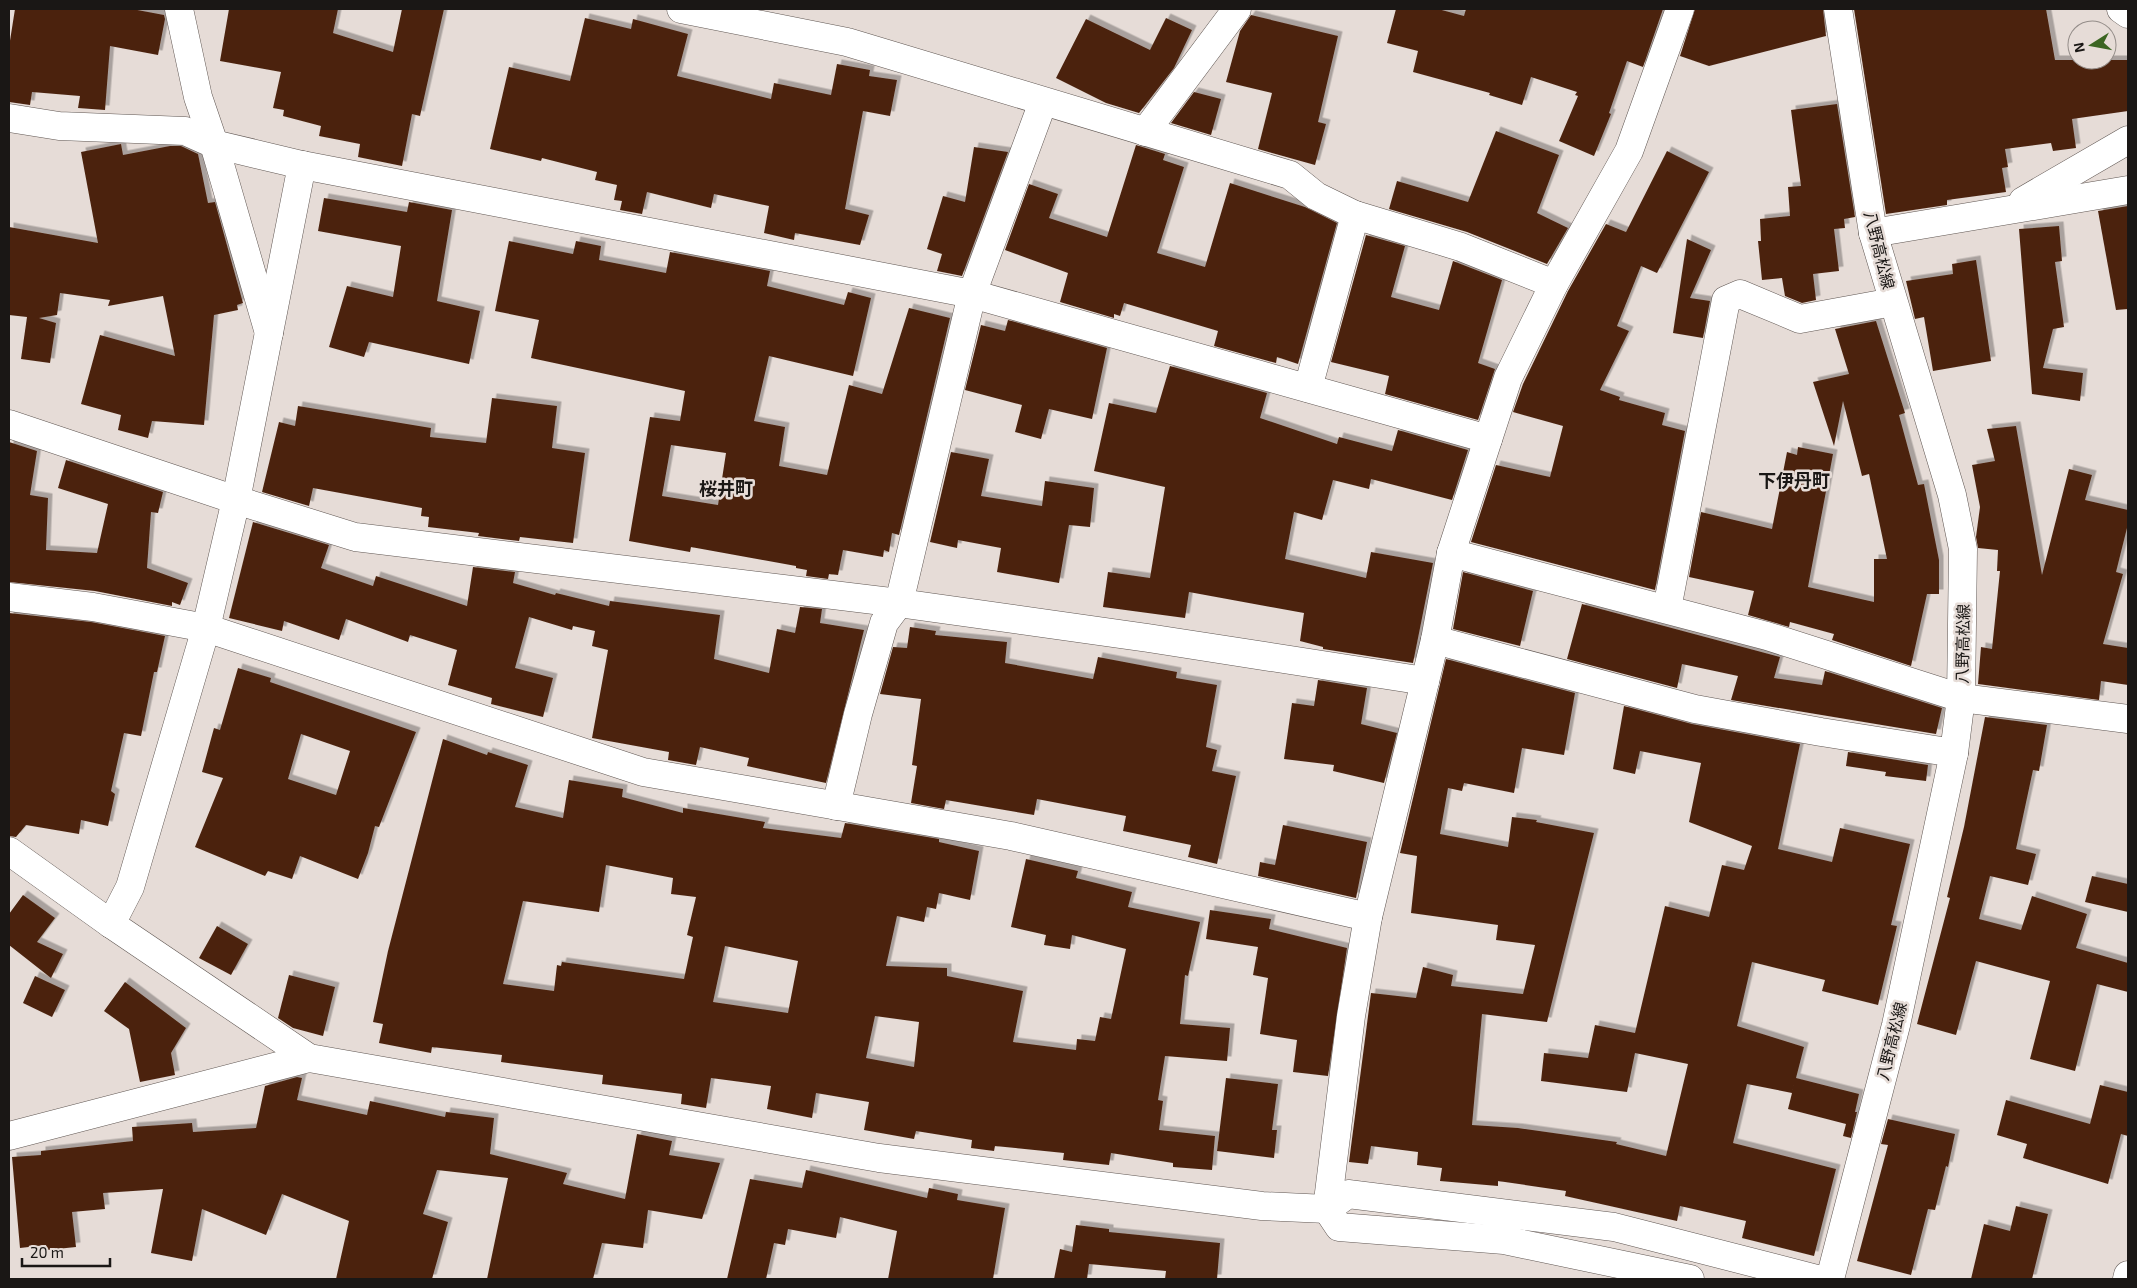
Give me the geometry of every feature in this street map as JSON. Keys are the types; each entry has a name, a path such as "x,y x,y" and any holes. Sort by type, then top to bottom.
{"street":[{"path":"179,9 198,97 214,144 269,333"},
{"path":"681,9 848,42 1290,175 1316,196 1355,215 1461,247 1554,284"},
{"path":"1145,132 1237,9"},
{"path":"1680,9 1629,151 1554,284 1508,378 1452,553 1435,640 1368,917 1351,1016 1327,1209 1339,1227 1504,1240 1690,1279"},
{"name":"八野高松線","path":"1830,1279 1896,1025 1954,753 1961,698 1963,549 1952,495 1873,233 1838,9"},
{"path":"2121,9 2128,14"},
{"path":"836,806 858,714 884,623 899,603 972,294 1043,102"},
{"path":"9,118 59,126 185,131 214,144 302,165 972,294 1488,439"},
{"path":"2007,210 2128,140"},
{"path":"111,924 130,887 206,628 236,500 302,165"},
{"path":"1873,233 2128,190"},
{"path":"1308,388 1355,215"},
{"path":"1667,610 1726,300 1740,294 1800,319 1893,302"},
{"path":"9,424 236,500 355,537 899,603 1148,638 1425,681"},
{"path":"1452,553 1767,636 1961,698 2128,719"},
{"path":"9,597 94,607 206,628 643,772 1011,836 1368,917"},
{"path":"1435,640 1694,709 1954,753"},
{"path":"9,851 111,924 309,1058 879,1158 1262,1206 1327,1209 1348,1194 1614,1227 1789,1276 1818,1279"},
{"path":"9,1136 309,1058"},
{"path":"2127,1279 2128,1275"}],"building":[{"path":"15,9 132,9 164,15 165,19 158,55 110,46 105,110 78,108 80,96 32,92 30,105 9,102 9,47"},
{"path":"229,9 338,9 333,33 393,52 402,9 444,9 420,116 412,114 402,166 358,157 360,144 319,136 321,126 283,116 284,110 273,108 281,72 220,61"},
{"path":"1396,9 1438,9 1464,16 1466,9 1663,9 1643,67 1627,61 1609,113 1611,114 1594,156 1559,141 1578,96 1575,95 1577,92 1531,77 1522,105 1489,95 1490,93 1413,72 1418,51 1387,43"},
{"path":"1695,9 1823,9 1826,36 1709,66 1680,56"},
{"path":"1854,9 2046,9 2055,60 2067,60 2067,70 2117,70 2117,60 2128,60 2128,111 2072,119 2076,148 2053,151 2051,143 2005,149 2008,167 2002,168 2006,192 1947,200 1947,205 1886,214"},
{"path":"1251,15 1338,36 1318,122 1326,124 1315,165 1258,149 1272,93 1226,82 1240,31"},
{"path":"585,18 631,29 633,19 688,34 677,76 771,99 774,83 831,95 837,64 870,70 869,76 897,80 890,116 863,111 845,209 869,215 860,245 795,233 794,240 764,233 769,206 714,194 711,208 647,192 642,214 620,210 622,201 614,200 617,185 595,180 597,172 542,158 541,161 490,149 509,67 570,81"},
{"path":"1166,18 1192,30 1174,68 1139,113 1106,103 1056,78 1086,19 1150,50"},
{"path":"1194,92 1221,99 1211,135 1171,123"},
{"path":"1837,104 1855,217 1844,219 1845,228 1834,229 1839,271 1813,274 1816,300 1802,303 1785,296 1782,278 1762,280 1758,241 1761,241 1760,219 1790,216 1788,187 1801,186 1791,110"},
{"path":"1496,131 1559,155 1537,213 1568,228 1547,264 1467,232 1389,209 1397,181 1468,202"},
{"path":"121,144 123,155 170,146 181,146 198,154 208,203 215,202 243,303 237,305 238,310 214,315 204,425 152,421 148,438 118,430 121,415 81,404 100,335 175,356 163,296 108,306 110,300 60,293 57,315 39,318 56,323 50,363 21,359 27,317 9,315 9,227 98,243 81,152"},
{"path":"1136,145 1165,154 1163,160 1184,167 1157,253 1205,267 1230,183 1305,207 1337,223 1298,364 1277,357 1276,363 1214,346 1218,331 1124,303 1120,316 1114,314 1114,318 1060,302 1068,273 1005,250 1029,184 1058,194 1049,218 1107,237"},
{"path":"974,147 1008,152 962,276 937,271 942,254 927,249 943,196 965,202"},
{"path":"1667,151 1709,172 1657,273 1641,266 1617,326 1629,331 1600,390 1620,397 1619,400 1665,413 1662,425 1685,431 1655,590 1471,542 1496,465 1550,477 1563,426 1513,412 1523,384 1568,291 1606,224 1626,232"},
{"path":"324,198 407,212 409,202 452,210 437,301 480,311 469,364 369,342 364,357 329,347 347,286 393,297 401,246 318,231"},
{"path":"2128,206 2128,309 2116,310 2098,211"},
{"path":"2059,226 2062,261 2055,262 2064,327 2053,329 2043,368 2083,373 2080,401 2032,394 2019,229"},
{"path":"1366,235 1405,246 1391,297 1439,310 1453,261 1502,280 1478,363 1495,369 1478,420 1385,394 1389,376 1331,362"},
{"path":"1687,239 1711,250 1690,298 1710,301 1703,338 1673,333"},
{"path":"509,241 573,254 576,241 601,246 599,260 666,273 670,252 770,271 767,286 844,305 848,292 871,298 853,376 769,356 754,421 785,427 779,466 827,475 849,385 882,394 909,308 950,318 899,535 892,533 889,552 884,550 883,557 843,550 838,575 829,574 828,579 806,576 807,570 796,568 796,566 691,547 690,552 629,541 650,417 680,421 685,391 531,358 539,320 495,311","holes":["671,445 726,453 718,505 662,496"]},
{"path":"1976,260 1991,361 1933,371 1924,317 1915,319 1906,281 1953,274 1952,264"},
{"path":"1008,320 1107,348 1092,419 1049,409 1041,439 1015,432 1022,405 965,390 981,325 1005,331"},
{"path":"1876,321 1905,413 1899,415 1918,485 1924,484 1939,560 1939,594 1927,594 1911,666 1832,640 1834,634 1790,622 1789,627 1748,615 1754,591 1689,577 1701,512 1772,529 1787,452 1797,455 1798,447 1833,454 1808,587 1874,602 1874,559 1887,559 1869,474 1862,476 1843,401 1834,446 1813,382 1849,374 1835,329"},
{"path":"1170,366 1267,393 1260,418 1337,444 1339,437 1392,451 1398,430 1468,450 1452,500 1371,479 1369,489 1333,480 1322,520 1294,512 1285,559 1366,578 1371,552 1433,563 1413,663 1323,649 1323,647 1300,641 1304,613 1189,592 1185,618 1103,607 1108,572 1150,578 1165,487 1094,471 1109,403 1156,413"},
{"path":"492,398 557,406 552,448 585,453 573,543 520,537 519,541 478,536 479,533 428,527 429,517 421,516 422,508 313,488 309,506 262,492 279,422 295,426 298,406 431,428 430,437 486,443"},
{"path":"2016,426 2042,575 2069,469 2092,475 2085,500 2128,510 2128,524 2116,572 2123,574 2103,644 2128,648 2128,685 2101,681 2099,700 1978,684 1981,647 1992,649 2000,571 1997,571 1998,550 1978,548 1976,537 1980,507 1972,465 1995,461 1987,429"},
{"path":"9,442 37,451 30,495 48,498 46,550 97,553 108,504 58,488 66,460 163,492 158,513 151,512 147,568 188,583 180,605 172,602 172,606 95,591 9,582"},
{"path":"951,452 989,459 981,496 1042,506 1045,481 1094,488 1090,527 1069,525 1059,583 997,572 1001,548 958,540 957,548 930,542"},
{"path":"253,522 329,545 321,568 373,586 376,576 467,606 473,567 515,572 513,583 555,595 556,593 609,606 610,601 720,615 714,659 769,673 777,629 795,633 800,607 822,609 820,623 864,630 826,783 747,766 749,758 700,747 696,765 668,760 669,752 592,738 608,650 592,646 595,631 573,626 572,630 529,617 515,668 553,678 543,717 491,704 492,698 448,685 457,650 410,635 408,642 346,619 339,640 284,621 282,631 229,618"},
{"path":"1463,572 1533,591 1520,646 1453,629"},
{"path":"1582,604 1780,657 1774,678 1822,685 1825,671 1942,708 1936,734 1731,700 1738,676 1682,664 1677,688 1567,659"},
{"path":"9,613 91,622 165,636 157,672 154,672 141,736 124,733 111,791 115,794 108,826 81,820 79,834 26,825 16,837 9,836"},
{"path":"910,627 936,631 935,635 1007,642 1005,663 1093,679 1098,657 1177,672 1176,678 1217,685 1206,747 1217,750 1212,771 1236,776 1217,864 1188,857 1191,845 1123,831 1126,816 1037,799 1034,815 946,800 944,809 911,803 917,766 912,765 921,699 880,694 893,647 907,648"},
{"path":"1446,659 1575,693 1564,755 1522,748 1514,793 1464,783 1462,791 1448,788 1440,834 1508,847 1512,817 1537,820 1536,822 1594,833 1547,1022 1482,1014 1472,1125 1518,1128 1617,1142 1616,1144 1666,1156 1688,1064 1635,1053 1627,1092 1541,1081 1544,1053 1588,1058 1595,1025 1635,1033 1665,906 1709,917 1722,865 1744,870 1752,846 1689,822 1701,763 1640,751 1635,774 1613,769 1624,706 1692,724 1800,744 1778,849 1832,862 1840,828 1910,844 1891,925 1897,926 1878,1005 1822,991 1825,980 1752,962 1737,1026 1804,1047 1796,1078 1859,1094 1851,1138 1843,1136 1846,1124 1788,1109 1792,1093 1747,1084 1733,1143 1836,1169 1814,1256 1742,1238 1746,1221 1680,1206 1677,1221 1565,1196 1566,1191 1498,1181 1498,1186 1440,1181 1442,1168 1417,1165 1418,1152 1371,1146 1368,1164 1349,1162 1371,993 1416,998 1423,967 1453,975 1451,986 1523,994 1535,945 1496,940 1498,925 1411,913 1417,856 1400,853"},
{"path":"238,668 271,678 270,682 416,732 379,827 375,826 368,853 358,879 300,856 292,879 268,871 265,876 195,847 223,778 202,772 214,728 220,730","holes":["301,734 350,751 336,795 288,779"]},
{"path":"1318,680 1367,688 1361,724 1397,733 1384,783 1333,771 1334,765 1284,759 1292,703 1314,706"},
{"path":"1985,717 2047,725 2039,771 2033,770 2016,849 2036,854 2028,885 1990,876 1979,919 2021,930 2032,896 2087,914 2076,948 2128,963 2128,992 2097,984 2075,1071 2030,1059 2050,981 1976,961 1956,1035 1917,1024 1950,898 1947,897 1964,827"},
{"path":"443,739 487,755 488,752 528,765 515,807 563,818 569,780 623,789 622,797 683,813 683,808 765,822 763,828 841,838 845,823 939,839 939,842 979,851 970,900 939,893 936,909 927,907 924,922 897,916 886,966 947,968 947,976 1023,991 1013,1042 1076,1050 1077,1039 1095,1041 1100,1017 1111,1019 1126,949 1072,935 1070,949 1044,945 1046,935 1011,927 1026,859 1078,871 1076,878 1132,892 1128,907 1200,922 1188,976 1185,975 1180,1024 1230,1028 1227,1061 1165,1056 1158,1100 1163,1101 1159,1130 1215,1136 1212,1170 1173,1167 1173,1163 1111,1153 1109,1165 1063,1160 1064,1153 995,1146 994,1151 971,1148 972,1140 916,1131 914,1139 864,1130 869,1102 816,1093 812,1118 767,1109 771,1086 711,1078 706,1108 681,1104 682,1094 602,1084 603,1075 501,1062 502,1055 432,1047 431,1053 379,1043 383,1024 373,1022 388,951","holes":["606,865 673,878 671,894 696,897 687,935 693,937 684,979 562,962 561,966 557,965 554,991 503,984 523,901 599,912","725,946 798,961 788,1013 713,1002","875,1016 919,1022 914,1067 866,1058"]},
{"path":"1848,752 1928,765 1926,781 1885,776 1886,772 1846,766"},
{"path":"1283,825 1367,842 1356,898 1258,876 1260,862 1275,865"},
{"path":"2092,876 2128,884 2128,912 2085,902"},
{"path":"23,895 55,918 37,942 63,954 51,978 9,945 9,914"},
{"path":"1210,910 1271,919 1269,929 1347,948 1328,1076 1293,1072 1297,1040 1260,1034 1268,978 1253,975 1258,947 1206,939"},
{"path":"217,926 248,944 231,975 199,958"},
{"path":"289,975 335,987 323,1036 293,1028 278,1018"},
{"path":"35,976 65,990 52,1017 23,1003"},
{"path":"125,982 186,1028 171,1053 175,1075 140,1082 129,1029 104,1011"},
{"path":"297,1077 302,1078 297,1100 367,1115 370,1101 445,1117 446,1112 494,1118 490,1154 567,1173 563,1184 625,1199 637,1134 672,1141 669,1155 720,1163 702,1219 648,1210 643,1248 602,1243 593,1279 487,1279 508,1178 437,1170 423,1214 448,1222 432,1279 336,1279 349,1221 282,1194 266,1235 202,1209 192,1261 151,1253 163,1189 103,1193 105,1209 72,1212 76,1247 47,1250 46,1245 20,1248 12,1157 41,1155 41,1151 133,1141 132,1127 192,1123 193,1132 256,1128 265,1086"},
{"path":"1226,1078 1278,1084 1272,1130 1277,1130 1274,1158 1217,1151"},
{"path":"2100,1085 2128,1092 2128,1136 2121,1134 2108,1184 2023,1158 2027,1144 1997,1135 2006,1100 2090,1124"},
{"path":"1888,1119 1955,1134 1948,1167 1946,1166 1935,1210 1928,1209 1911,1275 1857,1261 1888,1145 1881,1144"},
{"path":"806,1170 927,1198 929,1188 958,1194 957,1200 1005,1208 993,1279 888,1279 897,1231 840,1217 836,1238 788,1229 785,1245 774,1243 766,1279 727,1279 750,1179 802,1188"},
{"path":"2016,1206 2048,1214 2032,1279 1971,1279 1984,1224 2010,1231"},
{"path":"1076,1225 1109,1229 1109,1232 1220,1243 1217,1279 1165,1279 1166,1271 1089,1264 1087,1279 1054,1279 1060,1249 1072,1252"}],"district":[{"name":"下伊丹町","path":"1794,480"},
{"name":"桜井町","path":"726,488"}]}
